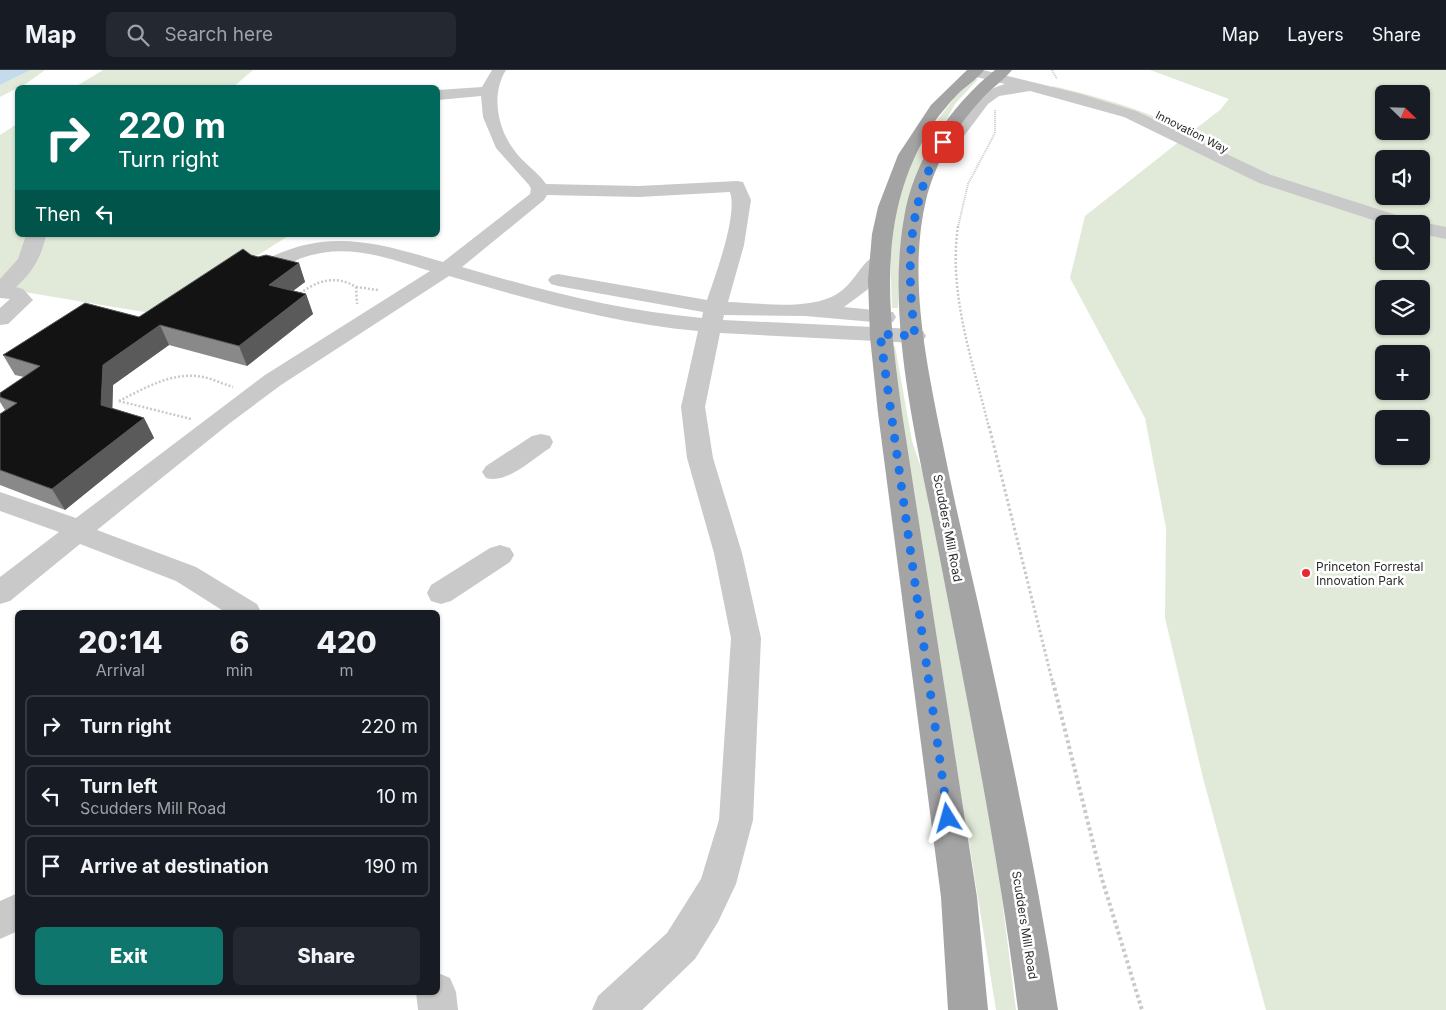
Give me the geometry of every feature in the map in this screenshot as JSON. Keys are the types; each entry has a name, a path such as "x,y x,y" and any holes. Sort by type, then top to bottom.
{"main road":[{"path":"968,1010 959,897 880,325 878,262 890,197 908,152 944,100 975,71"},
{"name":"Scudders Mill Road","path":"999,72 964,110 936,153 920,193 913,218 910,276 914,333 930,442 1015,859 1038,1010"}],"street":[{"path":"0,593 243,402 456,261 538,196 540,189 535,179 507,154 491,118 486,99 493,78 500,70"},
{"name":"Innovation Way","path":"975,71 999,72 1050,81 1244,164 1274,182 1375,215"},
{"path":"936,153 954,140 979,106 992,92 1050,81"},
{"path":"440,96 488,91"},
{"path":"540,189 599,193 644,193 737,186 742,200 734,245 713,317 693,407 700,458 728,553 746,638 736,820 718,884 705,910 681,946 648,980 612,1010"},
{"path":"1430,230 1446,233"},
{"path":"0,290 11,282 23,268 35,237"},
{"path":"265,268 281,257 297,252 348,243 536,274 713,317 821,308 844,299 863,284 878,262"},
{"path":"456,261 557,299 617,313 880,325"},
{"path":"0,290 16,293 22,300 0,319"},
{"path":"804,310 914,333"},
{"path":"495,472 541,442"},
{"path":"0,501 186,574 244,610"},
{"path":"441,593 500,555"},
{"path":"0,921 15,913"},
{"path":"436,995 438,1010"}],"path":[{"path":"998,102 995,107 996,125 993,142 968,184 958,224 956,276 968,344 1099,869 1142,1010"},
{"path":"294,299 309,287 330,279 350,282 356,287 381,290"},
{"path":"354,310 358,301 356,287"},
{"path":"191,419 119,401 163,380 182,376 203,377 233,387"}],"green space":[{"path":"31,70 45,70 23,85 15,85 15,89 0,97 0,85"},
{"path":"103,70 253,70 235,85 78,85"},
{"name":"Princeton Forrestal Innovation Park","path":"1150,70 1446,70 1446,1010 1266,1010 1203,778 1165,618 1166,528 1145,418 1070,278 1085,216 1185,137 1049,89 1053,86 1123,105 1190,133 1220,110 1229,99"},
{"path":"975,78 978,79 955,104 919,170 907,203 900,247 898,308 892,308 890,247 899,188 925,136 956,96"},
{"path":"15,125 15,237 287,237 162,315 0,288 0,135"},
{"path":"889,346 895,346 912,441 931,498 997,860 1016,1010 996,1010"}],"water":[{"path":"0,70 31,70 0,85"}],"building":[{"path":"243,249 251,255 258,257 266,255 299,263 269,285 306,294 239,346 160,325 103,365 101,405 144,418 52,489 0,470 0,414 17,403 0,397 0,393 40,366 3,355 85,303 139,317"}],"place":[{"name":"Princeton Forrestal Innovation Park","path":"1306,573"}],"route":[{"path":"943,142 927,172 913,218 910,276 915,336 880,334 948,818"}]}
